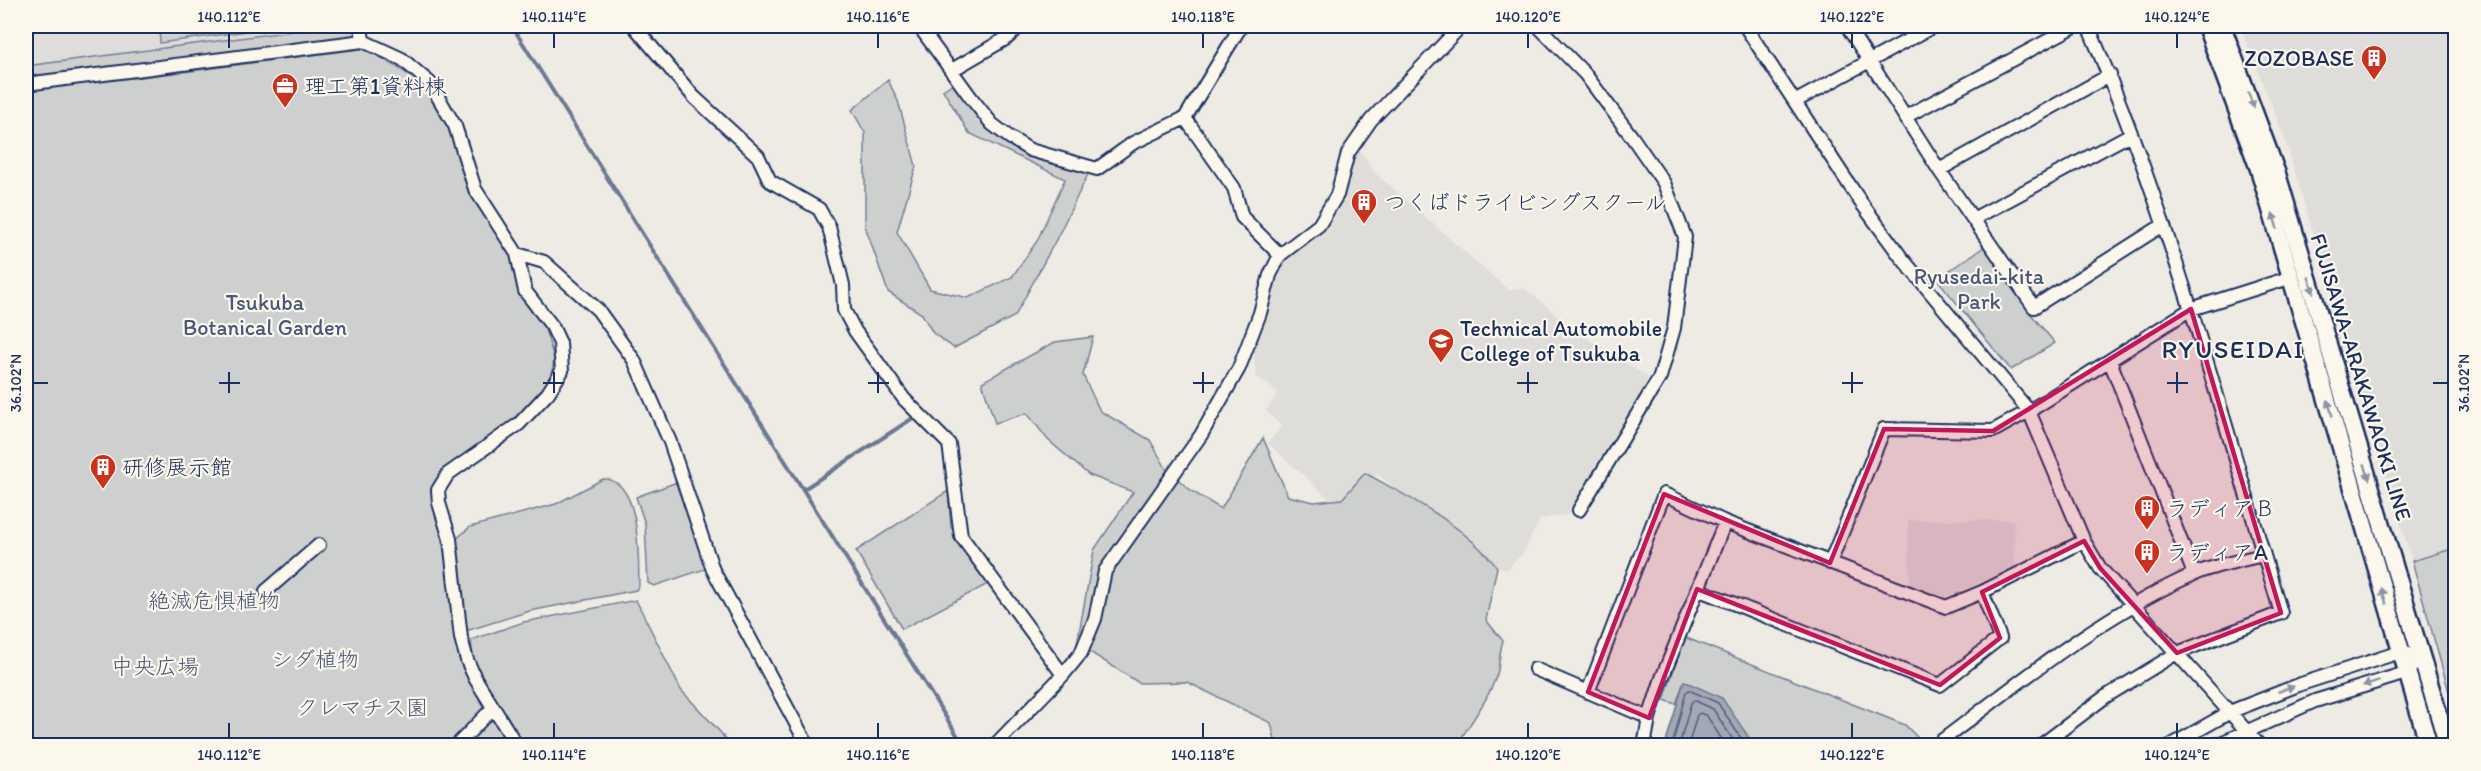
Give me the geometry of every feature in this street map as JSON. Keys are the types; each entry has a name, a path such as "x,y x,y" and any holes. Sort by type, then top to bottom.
{"main road":[{"name":"FUJISAWA-ARAKAWAOKI LINE","path":"2206,26 2259,169 2429,746"},
{"name":"FUJISAWA-ARAKAWAOKI LINE","path":"2222,26 2277,174 2448,746"}],"street":[{"path":"361,26 363,41"},
{"path":"634,26 694,97 758,156 770,181 819,209 829,227 832,239 843,285 844,310 855,331 904,399 949,444 961,536 1063,675"},
{"path":"919,26 992,124 1030,150 1097,169 1133,143 1185,118 1241,26"},
{"path":"952,70 1007,38 1020,26"},
{"path":"994,746 1063,675 1081,653 1095,619 1105,572 1201,435 1239,368 1260,313 1270,275 1280,255 1319,225 1337,195 1348,153 1371,120 1461,26"},
{"path":"1538,26 1585,74 1664,183 1685,237 1674,328 1660,377 1579,510"},
{"path":"1745,26 1860,201 1901,257 2030,411 2084,541 2100,568 2232,711 2260,746"},
{"path":"1847,26 1939,170 2034,307 2163,225"},
{"path":"1796,101 1934,26"},
{"path":"1905,117 2075,26"},
{"path":"2040,746 2105,697 2177,653 2281,613 2191,309 2110,75 2088,26"},
{"path":"26,84 363,41 402,59 430,82 455,126 475,189 517,254 525,291 552,326 560,343 562,371 556,384 519,424 448,474 438,490 439,503 452,547 461,638 475,678 517,746"},
{"path":"1939,170 2110,75"},
{"path":"1185,118 1234,188 1242,217 1280,255"},
{"path":"1973,219 2131,134"},
{"path":"517,254 544,262 598,310 634,360 670,442 713,570 808,746"},
{"path":"1830,563 1884,429 1993,431 2030,411 2191,309 2292,277"},
{"path":"2110,361 2194,574"},
{"path":"1588,692 1664,494 1725,522 1946,608 2084,541"},
{"path":"1644,746 1649,718 1662,678 1725,522"},
{"path":"266,591 319,545"},
{"path":"1944,746 1940,742 2028,675 2134,605 2194,574 2263,555"},
{"path":"1697,589 1940,685 2000,638 1982,592"},
{"path":"2170,746 2232,711 2301,684 2400,652 2421,657 2406,673 2314,701 2214,746"},
{"path":"1535,669 1649,718"},
{"path":"456,746 493,708"}],"highlighted area":[{"path":"2191,309 2281,613 2177,653 2100,568 2084,541 1982,592 2000,638 1940,685 1697,589 1649,718 1588,692 1664,494 1830,563 1884,429 1993,431"}],"shaded area":[{"path":"26,26 354,26 355,33 26,77"},
{"path":"2240,26 2455,26 2455,548 2412,561 2284,136"},
{"name":"Technical Automobile College of Tsukuba","path":"1357,146 1374,172 1508,290 1524,288 1582,335 1648,377 1638,405 1572,514 1540,519 1524,552 1506,570 1474,552 1377,474 1340,509 1268,443 1282,426 1266,411 1278,393 1256,376 1254,352 1271,292 1280,268 1332,221 1340,206"},
{"path":"1908,520 2014,520 2015,567 1942,599 1910,585"}],"green space":[{"path":"159,26 284,26 160,43"},
{"path":"332,26 354,26 355,33 352,38 26,77 26,66"},
{"name":"Tsukuba Botanical Garden","path":"366,48 421,82 450,126 469,191 512,255 520,294 542,320 554,358 546,388 521,416 434,487 449,554 456,644 485,711 449,745 26,745 26,90"},
{"path":"959,79 1009,137 1091,168 1015,316 954,348 933,333 922,314 888,292 865,226 865,133 852,110 888,80 898,101 916,166 897,232 930,289 968,298 1012,277 1037,241 1065,179 969,133 943,90"},
{"name":"Ryusedai-kita Park","path":"1984,247 2030,313 2055,343 2011,370 1937,279"},
{"path":"1093,337 1083,375 1100,411 1150,440 1167,470 1193,492 1221,509 1263,438 1288,496 1314,502 1342,499 1365,473 1453,525 1497,567 1486,620 1503,641 1498,670 1484,702 1457,745 1276,745 1271,723 1187,682 1139,683 1077,644 1094,550 1133,492 1089,475 1048,440 1027,413 995,423 982,382 1055,342"},
{"path":"603,479 616,482 625,492 631,506 637,540 639,586 636,590 530,611 466,631 459,555 455,540 470,527 556,504"},
{"path":"680,481 707,563 705,569 654,586 648,583 645,524 636,497"},
{"path":"948,491 951,527 988,584 902,629 856,551"},
{"path":"2456,548 2455,713 2412,561"},
{"path":"636,600 681,690 721,733 729,745 523,745 473,661 471,640 524,622"},
{"path":"1684,637 1905,725 1925,745 1754,745 1684,681 1676,704 1664,700"},
{"path":"494,719 512,746 463,746 489,720"}],"water":[{"path":"1684,681 1722,698 1754,745 1665,745"}],"waterway":[{"path":"512,26 964,746"},
{"path":"804,489 913,418"}],"place":[{"name":"ZOZOBASE","path":"2374,81"},
{"name":"理工第1資料棟","path":"285,109"},
{"name":"つくばドライビングスクール","path":"1364,225"},
{"name":"Technical Automobile College of Tsukuba","path":"1441,364"},
{"name":"研修展示館","path":"103,490"},
{"name":"ラディアＢ","path":"2147,531"},
{"name":"ラディアA","path":"2147,575"}],"district":[{"name":"RYUSEIDAI","path":"2233,349"}],"park label":[{"name":"絶滅危惧植物","path":"214,600"},
{"name":"シダ植物","path":"315,659"},
{"name":"中央広場","path":"155,666"},
{"name":"クレマチス園","path":"362,707"}]}
